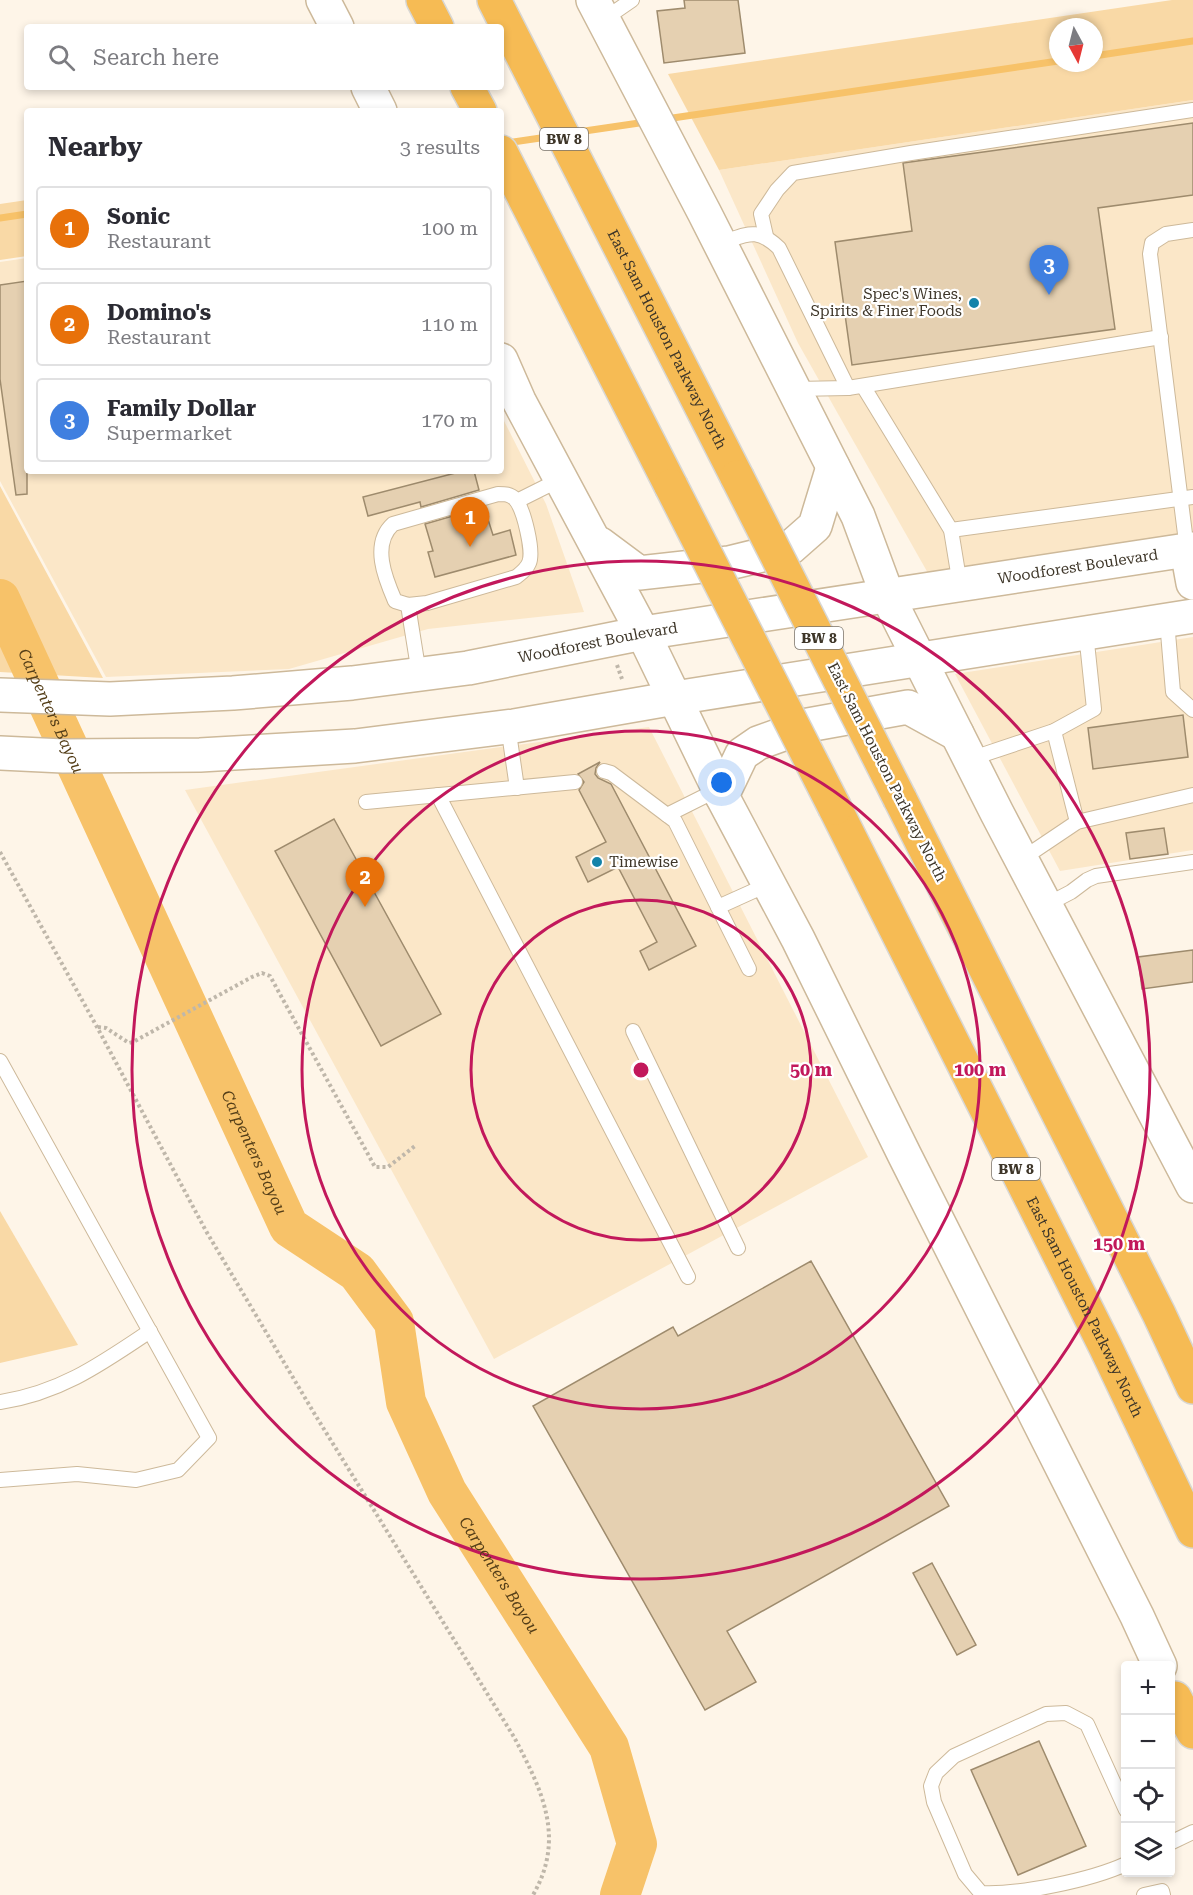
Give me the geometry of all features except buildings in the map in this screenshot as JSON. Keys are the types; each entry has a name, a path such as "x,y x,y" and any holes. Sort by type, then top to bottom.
{"highway":[{"path":"423,0 435,24"},
{"name":"East Sam Houston Parkway North","path":"494,0 900,799 1159,1314 1193,1387"},
{"path":"470,90 478,108"},
{"name":"East Sam Houston Parkway North","path":"504,158 1106,1346 1193,1531"},
{"path":"1175,1697 1193,1732"}],"main road":[{"path":"323,0 335,24"},
{"path":"598,10 720,243 858,516 888,597 1022,860 1193,1186"},
{"path":"504,367 519,400 643,633 1158,1661"},
{"path":"591,537 639,573 729,563 790,548 815,526 833,467"},
{"path":"1190,550 1193,583"},
{"name":"Woodforest Boulevard","path":"0,695 110,699 233,693 352,683 468,668 643,633 1190,550"},
{"path":"0,753 63,756 200,755 355,746 508,726 1180,619"},
{"path":"721,792 742,754 758,743 808,725 909,707 964,747"},
{"path":"1175,1698 1193,1746"}],"lane":[{"path":"598,10 632,0"},
{"path":"766,236 761,214 777,190 793,173 1193,111"},
{"path":"1190,550 1187,498 1150,254 1152,243 1166,234 1193,230"},
{"path":"720,243 750,234 766,236 780,248 848,388"},
{"path":"794,389 863,386 1161,337"},
{"path":"863,386 951,530 960,585"},
{"path":"517,501 561,479"},
{"path":"498,494 507,494 517,501 526,526 531,554 530,563 524,571 516,577 427,603 408,605 395,601 388,585 381,555 385,532 393,524 498,494"},
{"path":"951,530 1187,498"},
{"path":"408,605 419,674"},
{"path":"1180,619 1173,692 1193,710"},
{"path":"964,747 1054,731 1094,709 1086,633"},
{"path":"508,726 517,788"},
{"path":"1054,731 1077,822"},
{"path":"604,771 611,773 675,821 749,969"},
{"path":"366,802 575,782"},
{"path":"667,815 721,792"},
{"path":"438,795 688,1277"},
{"path":"1022,860 1077,822 1193,795"},
{"path":"1046,905 1096,876 1193,862"},
{"path":"718,907 769,884"},
{"path":"633,1031 738,1248"},
{"path":"0,1061 209,1438 177,1470 136,1480 77,1474 0,1480"},
{"path":"0,1402 17,1400 56,1388 103,1363 150,1331"},
{"path":"1121,1801 1087,1724 1066,1713 1046,1714 954,1756 936,1773 931,1786 934,1802 965,1874 981,1893 999,1895 1084,1879 1121,1865"},
{"path":"1175,1841 1193,1832"},
{"path":"1144,1895 1162,1891 1163,1895"}],"path":[{"path":"0,852 97,1027 206,1232 314,1413 514,1737 535,1776 545,1804 549,1825 549,1847 544,1869 532,1895"},
{"path":"97,1027 106,1028 129,1043 133,1042 262,973 270,976 375,1167 388,1167 415,1146"}],"shaded area":[{"path":"1172,0 1193,0 1193,100 719,170 668,74 1049,18 1049,72 1103,72 1103,18 1049,18"},
{"path":"1193,100 1193,538 929,575 798,343 719,170"},
{"path":"24,200 24,256 0,260 0,204"},
{"path":"24,258 24,474 504,474 504,421 546,504 584,612 428,629 289,669 106,677 0,481 0,262"},
{"path":"0,486 103,678 0,672"},
{"path":"1193,637 1193,850 1060,871 955,674"},
{"path":"649,727 868,1157 494,1359 185,790"},
{"path":"0,1211 78,1345 0,1363"}],"waterway":[{"path":"1103,55 1193,41"},
{"path":"666,119 1049,62"},
{"path":"571,133 646,122"},
{"path":"506,143 554,136"},
{"path":"0,218 24,214"},
{"name":"Carpenters Bayou","path":"0,599 289,1227 357,1272 394,1322 406,1402 447,1492 609,1747 637,1844 620,1895"}],"place":[{"name":"Family Dollar","path":"1049,295"},
{"name":"Spec's Wines, Spirits & Finer Foods","path":"974,303"},
{"name":"Sonic","path":"470,547"},
{"name":"Timewise","path":"597,862"},
{"name":"Domino's","path":"365,907"}]}
